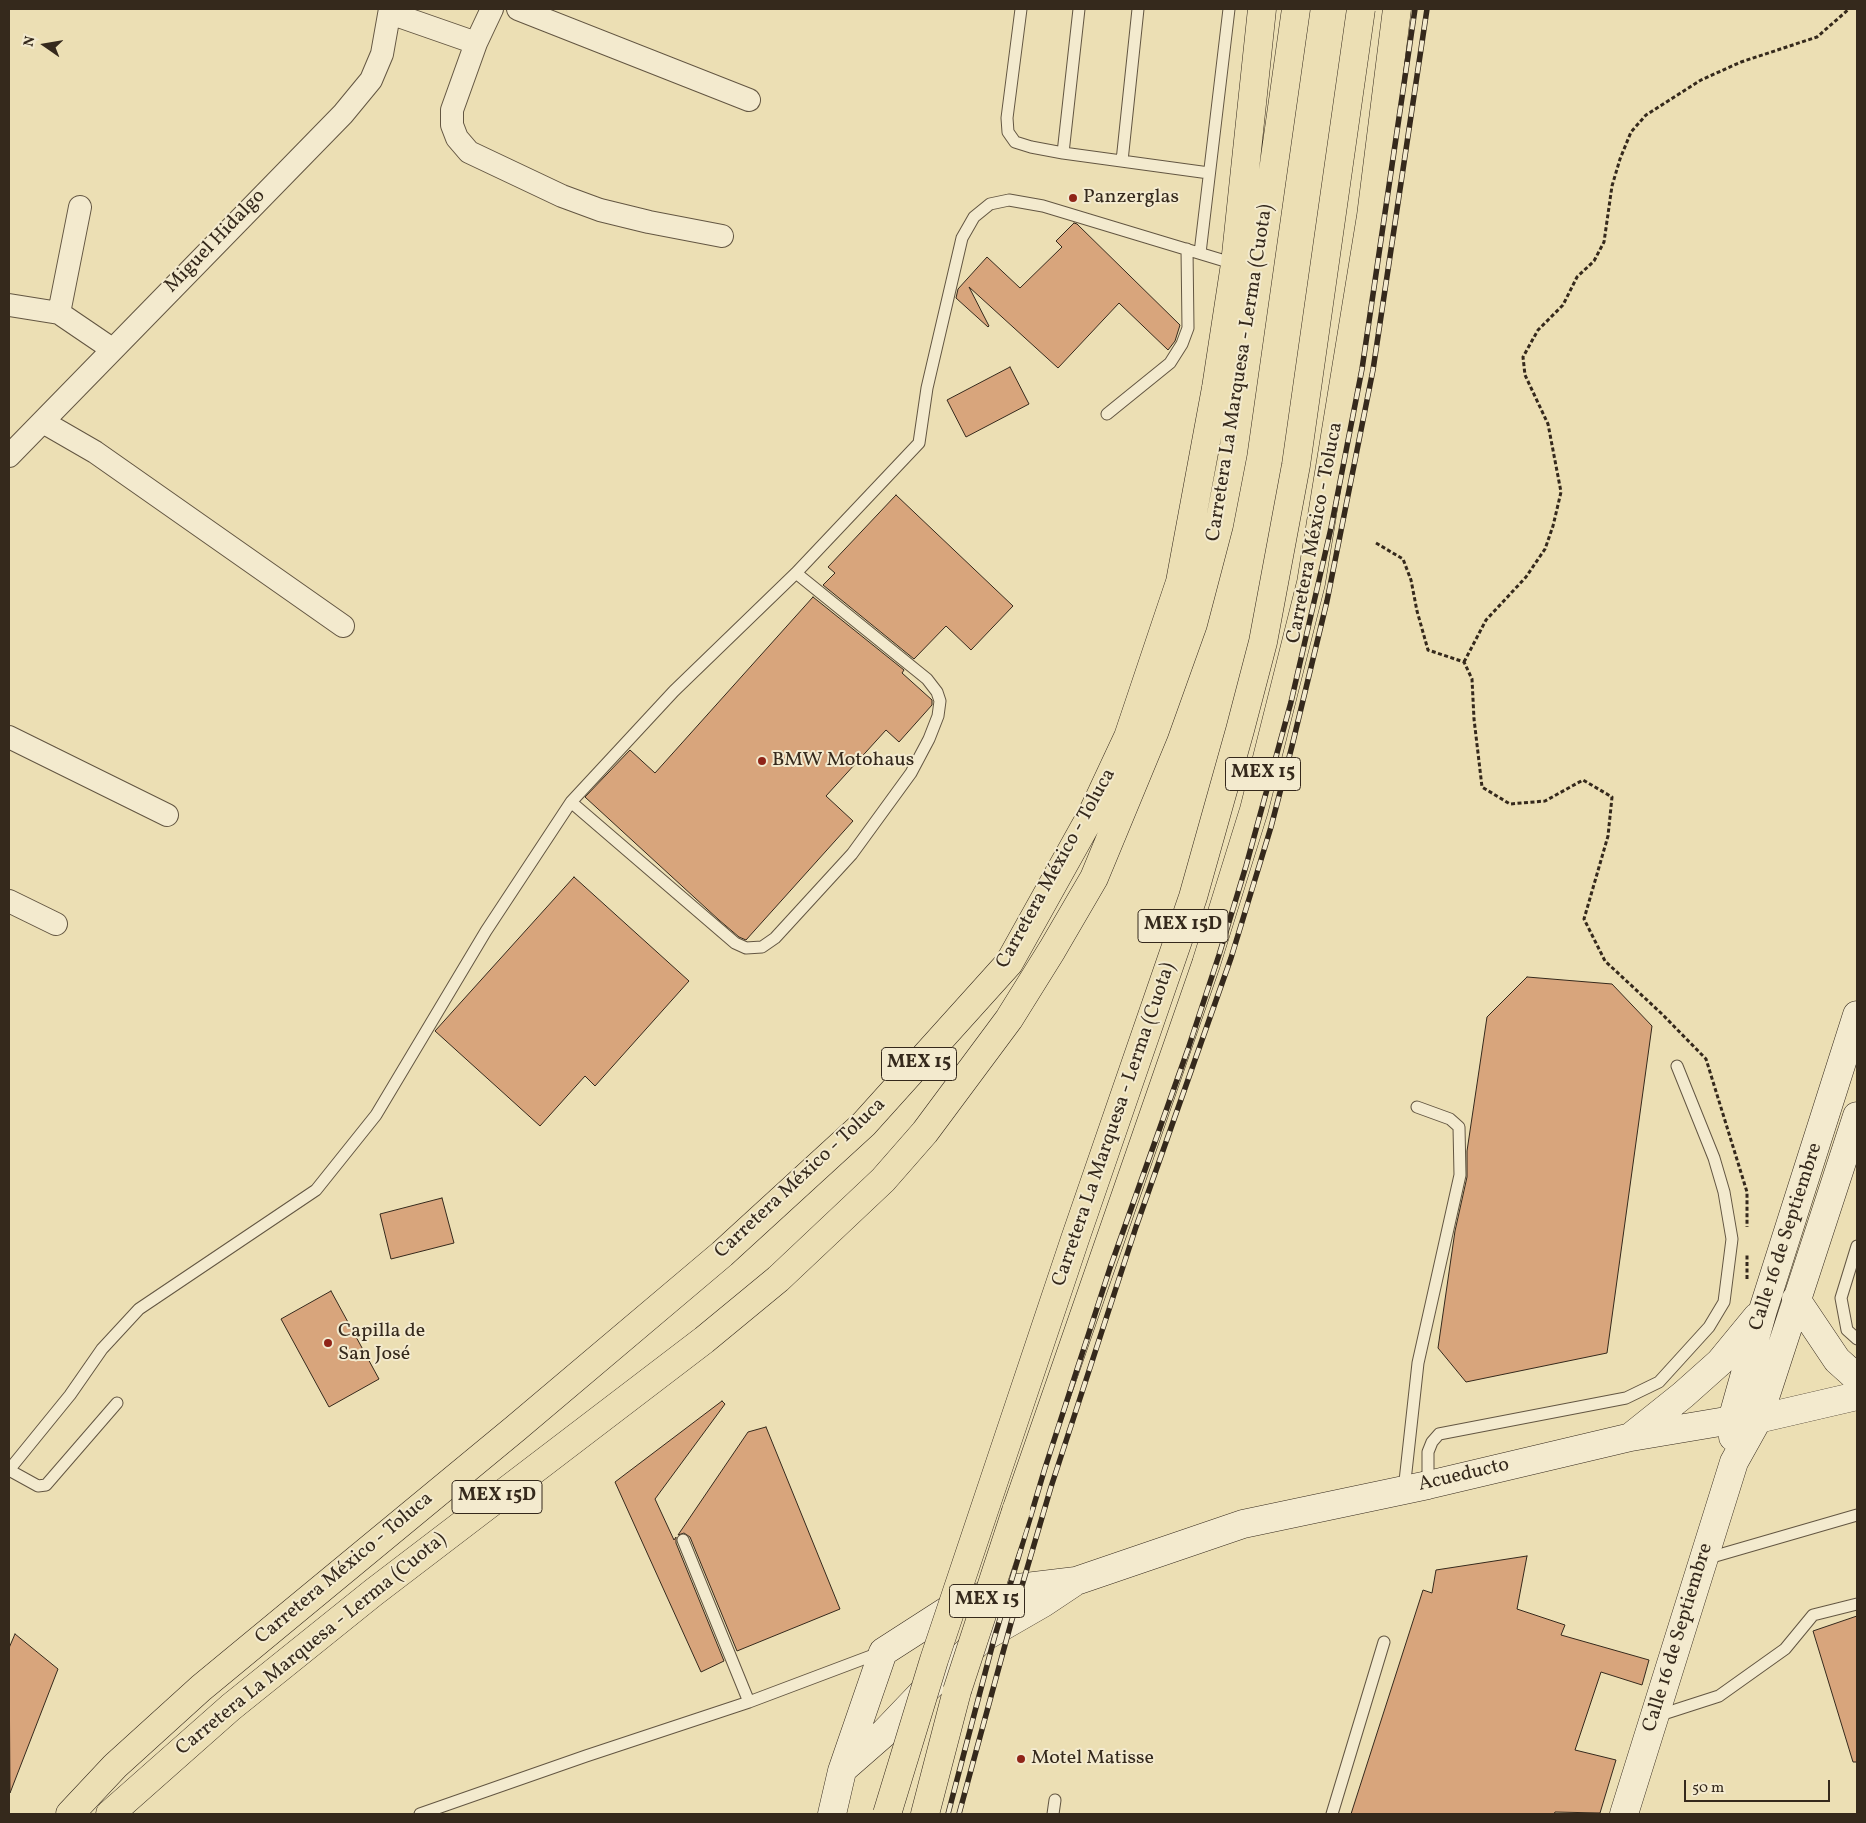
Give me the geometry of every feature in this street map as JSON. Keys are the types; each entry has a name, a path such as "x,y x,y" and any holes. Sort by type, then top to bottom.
{"main road":[{"name":"Carretera México - Toluca","path":"70,1814 115,1766 201,1688 486,1453 722,1254 864,1124 1009,963 1092,814 1128,737 1180,582 1216,388 1234,264 1262,9"},
{"name":"Carretera La Marquesa - Lerma (Cuota)","path":"110,1814 231,1707 374,1592 711,1334 778,1279 883,1180 925,1132 1009,1019 1089,886 1126,803 1154,733 1193,624 1219,525 1233,453 1296,9"},
{"name":"Carretera La Marquesa - Lerma (Cuota)","path":"887,1814 934,1660 1075,1239 1193,897 1240,730 1263,642 1296,465 1361,9"},
{"name":"Carretera México - Toluca","path":"925,1814 957,1691 1016,1511 1206,964 1254,810 1311,583 1371,216 1397,9"},
{"name":"Calle 16 de Septiembre","path":"1624,1814 1734,1462 1745,1420 1763,1310 1857,1015"},
{"name":"Calle 16 de Septiembre","path":"1745,1420 1796,1299 1857,1116"},
{"path":"1796,1299 1838,1360 1857,1378"},
{"path":"1631,1437 1684,1395 1720,1362 1763,1310"},
{"name":"Acueducto","path":"1076,1581 1243,1524 1416,1488 1631,1437 1745,1420 1857,1396"},
{"path":"832,1814 842,1771 883,1652 956,1605 1001,1590 1076,1581"},
{"path":"842,1771 883,1734 925,1690 984,1637 1043,1603 1076,1581"}],"street":[{"path":"492,9 476,44 452,110 452,125 457,138 469,152 562,196 600,210 649,222 722,236"},
{"path":"518,9 749,100"},
{"path":"390,11 476,44"},
{"name":"Miguel Hidalgo","path":"9,456 112,348 343,114 371,80 382,54 390,11"},
{"path":"59,313 80,207"},
{"path":"9,306 59,313 112,348"},
{"path":"43,422 95,452 343,626"},
{"path":"9,737 167,815"},
{"path":"9,901 56,924"}],"lane":[{"path":"1021,9 1007,118 1008,132 1015,142 1063,153 1209,173"},
{"path":"1063,153 1079,9"},
{"path":"1122,161 1138,9"},
{"path":"1200,253 1230,9"},
{"path":"117,1403 46,1485 38,1486 9,1470 70,1395 102,1349 139,1309 316,1190 376,1115 486,930 571,802 674,691 796,572 919,443 927,388 962,238 974,217 990,204 1009,200 1043,206 1234,264"},
{"path":"1107,414 1170,363 1182,344 1189,320 1187,249"},
{"path":"571,802 735,943 746,948 762,947 774,938 852,854 911,774 929,739 938,716 940,702 937,692 927,679 796,572"},
{"path":"1416,1488 1432,1442 1439,1434 1626,1398 1659,1382 1709,1327 1724,1302 1732,1239 1724,1192 1714,1158 1677,1066"},
{"path":"1416,1488 1418,1363 1460,1175 1459,1127 1450,1118 1417,1107"},
{"path":"1857,1246 1841,1298 1847,1330 1857,1339"},
{"path":"1703,1559 1857,1516"},
{"path":"682,1540 749,1702"},
{"path":"1655,1716 1719,1696 1785,1649 1813,1615 1857,1604"},
{"path":"1332,1814 1384,1642"},
{"path":"420,1814 749,1702 883,1652"},
{"path":"1053,1814 1055,1800"}],"path":[{"path":"1464,662 1486,620 1526,577 1545,549 1553,526 1560,492 1548,424 1525,375 1523,357 1538,330 1563,305 1576,277 1594,261 1604,242 1612,186 1631,132 1646,114 1701,80 1741,62 1817,37 1850,9"},
{"path":"1376,542 1403,559 1411,580 1428,650 1464,662 1472,679 1482,787 1510,804 1545,801 1582,780 1612,797 1608,836 1584,919 1605,961 1662,1014 1706,1059 1747,1192 1747,1229"},
{"path":"1747,1248 1747,1286"}],"building":[{"path":"1074,223 1180,325 1175,341 1168,350 1119,303 1058,368 969,287 988,327 956,298 958,289 987,257 1020,288 1062,247 1056,241"},
{"path":"1010,367 1029,404 966,437 947,400"},
{"path":"896,495 1013,606 971,650 946,626 914,659 823,585 835,573 828,567"},
{"name":"BMW Motohaus","path":"813,597 904,670 902,673 932,700 932,705 899,742 886,730 826,796 853,821 746,940 739,937 719,920 585,797 630,750 655,773"},
{"path":"574,877 689,981 595,1086 585,1076 540,1126 435,1031"},
{"path":"1527,977 1612,984 1652,1026 1607,1353 1466,1382 1438,1348 1455,1231 1467,1177 1467,1151 1487,1017"},
{"path":"442,1198 454,1243 391,1259 380,1214"},
{"path":"331,1291 379,1379 329,1407 281,1319"},
{"path":"722,1401 725,1404 655,1499 674,1540 676,1537 676,1543 724,1661 701,1672 615,1482"},
{"path":"766,1427 840,1609 737,1651 690,1537 684,1533 678,1535 748,1432"},
{"path":"1527,1556 1517,1609 1565,1625 1561,1635 1649,1660 1642,1685 1601,1672 1575,1750 1616,1760 1600,1813 1351,1814 1423,1590 1432,1593 1436,1570"},
{"path":"1857,1616 1857,1762 1853,1762 1813,1631"},
{"path":"15,1634 58,1669 10,1793 9,1648"}],"railway":[{"path":"948,1814 994,1639 1045,1468 1110,1268 1188,1049 1219,955 1246,866 1291,702 1331,528 1362,369 1415,9"},
{"path":"959,1814 1011,1623 1051,1487 1136,1227 1231,958 1271,827 1327,601 1373,370 1427,9"}],"place":[{"name":"Panzerglas","path":"1073,198"},
{"name":"BMW Motohaus","path":"762,761"},
{"name":"Capilla de San José","path":"328,1343"},
{"name":"Motel Matisse","path":"1021,1759"}]}
